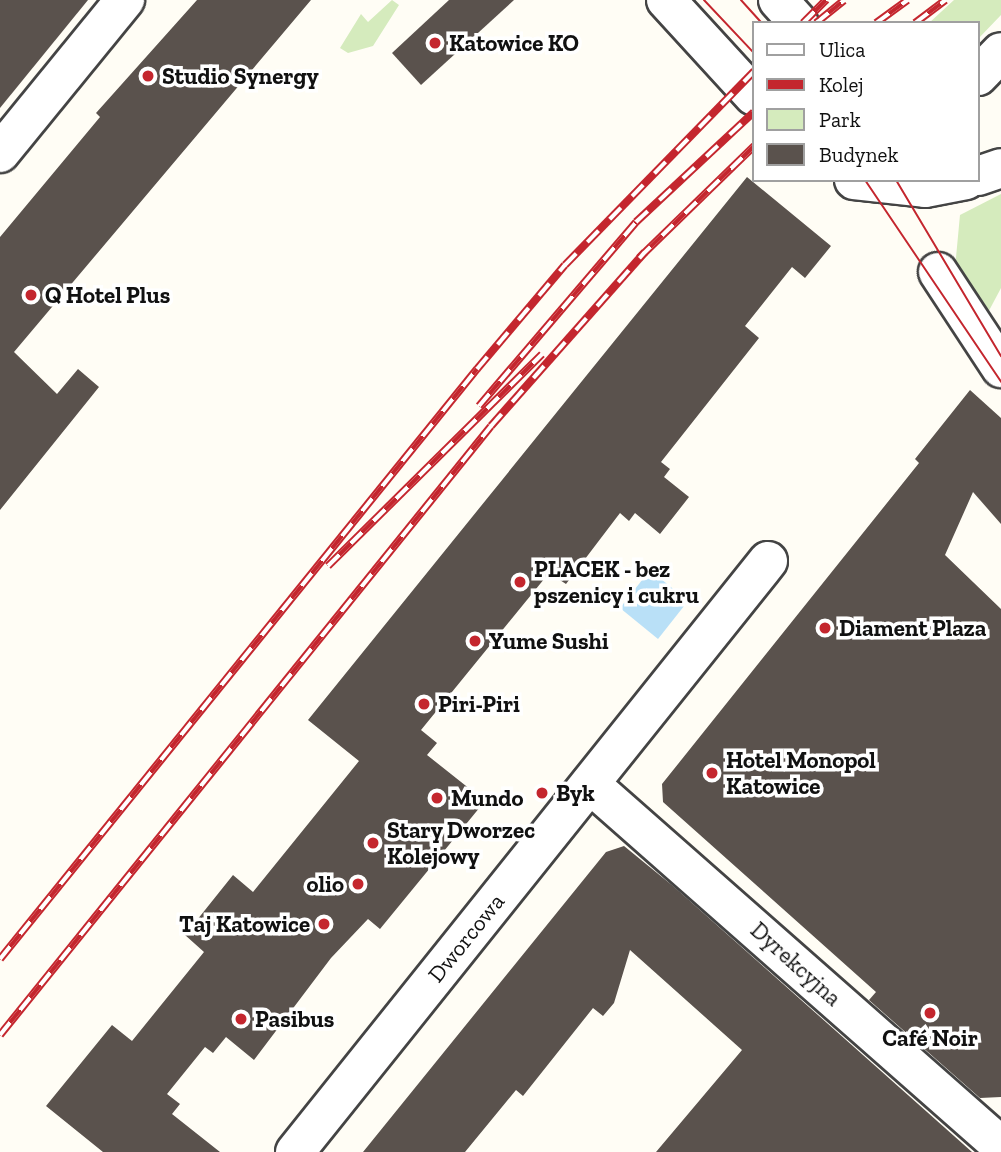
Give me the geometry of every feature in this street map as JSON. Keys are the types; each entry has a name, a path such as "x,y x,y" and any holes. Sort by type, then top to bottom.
{"street":[{"path":"0,153 125,0"},
{"path":"666,0 752,94"},
{"path":"778,0 797,21"},
{"path":"980,74 1001,52"},
{"path":"980,175 1001,168"},
{"path":"939,272 1001,368"},
{"name":"Dworcowa","path":"295,1152 768,561"},
{"name":"Dyrekcyjna","path":"590,783 1001,1146"}],"green space":[{"path":"392,0 399,5 373,46 348,53 340,48 361,14 368,22"},
{"path":"954,0 1001,0 1001,15 980,37 980,21 931,21"},
{"path":"1001,194 1001,288 984,320 955,268 960,215"}],"water":[{"path":"650,570 688,601 658,639 620,608"}],"building":[{"path":"0,0 88,0 0,108"},
{"path":"197,0 311,0 14,352 57,394 78,369 99,387 0,510 0,237 100,117 96,113"},
{"name":"Katowice KO","path":"449,0 514,0 421,85 392,53"},
{"path":"747,177 831,246 805,278 792,267 745,326 759,338 661,462 670,469 664,477 689,497 660,534 635,513 629,521 620,513 566,584 549,573 421,730 437,743 427,755 485,801 380,929 368,919 331,958 254,1060 226,1037 213,1053 205,1047 167,1094 180,1104 172,1114 220,1152 103,1152 46,1106 112,1025 132,1041 204,952 185,935 233,875 253,892 359,761 308,720"},
{"path":"970,390 1001,418 1001,524 973,492 945,555 1001,609 1001,1097 980,1098 869,1000 876,992 663,802 662,784 919,463 915,459"},
{"path":"624,846 673,886 972,1152 656,1152 742,1050 630,950 614,1003 603,1016 593,1008 523,1096 516,1090 465,1152 363,1152 606,852"}],"tram line":[{"path":"704,0 752,51"},
{"path":"741,0 760,21"},
{"path":"866,182 1001,382"},
{"path":"897,182 1001,356"}],"railway":[{"path":"805,21 826,0"},
{"path":"818,21 844,0"},
{"path":"879,21 908,0"},
{"path":"918,21 945,0"},
{"path":"0,959 477,369 565,265 752,73"},
{"path":"479,406 636,222 752,114"},
{"path":"639,258 752,148"},
{"path":"0,1035 491,426 645,252"},
{"path":"328,566 542,354"}],"place":[{"name":"Katowice KO","path":"435,43"},
{"name":"Studio Synergy","path":"148,76"},
{"name":"Q Hotel Plus","path":"31,295"},
{"name":"PLACEK - bez pszenicy i cukru","path":"520,582"},
{"name":"Diament Plaza","path":"825,628"},
{"name":"Yume Sushi","path":"475,641"},
{"name":"Piri-Piri","path":"424,704"},
{"name":"Hotel Monopol Katowice","path":"712,773"},
{"name":"Byk","path":"542,793"},
{"name":"Mundo","path":"437,798"},
{"name":"Stary Dworzec Kolejowy","path":"373,843"},
{"name":"olio","path":"358,884"},
{"name":"Taj Katowice","path":"324,924"},
{"name":"Café Noir","path":"930,1013"},
{"name":"Pasibus","path":"241,1019"}]}
